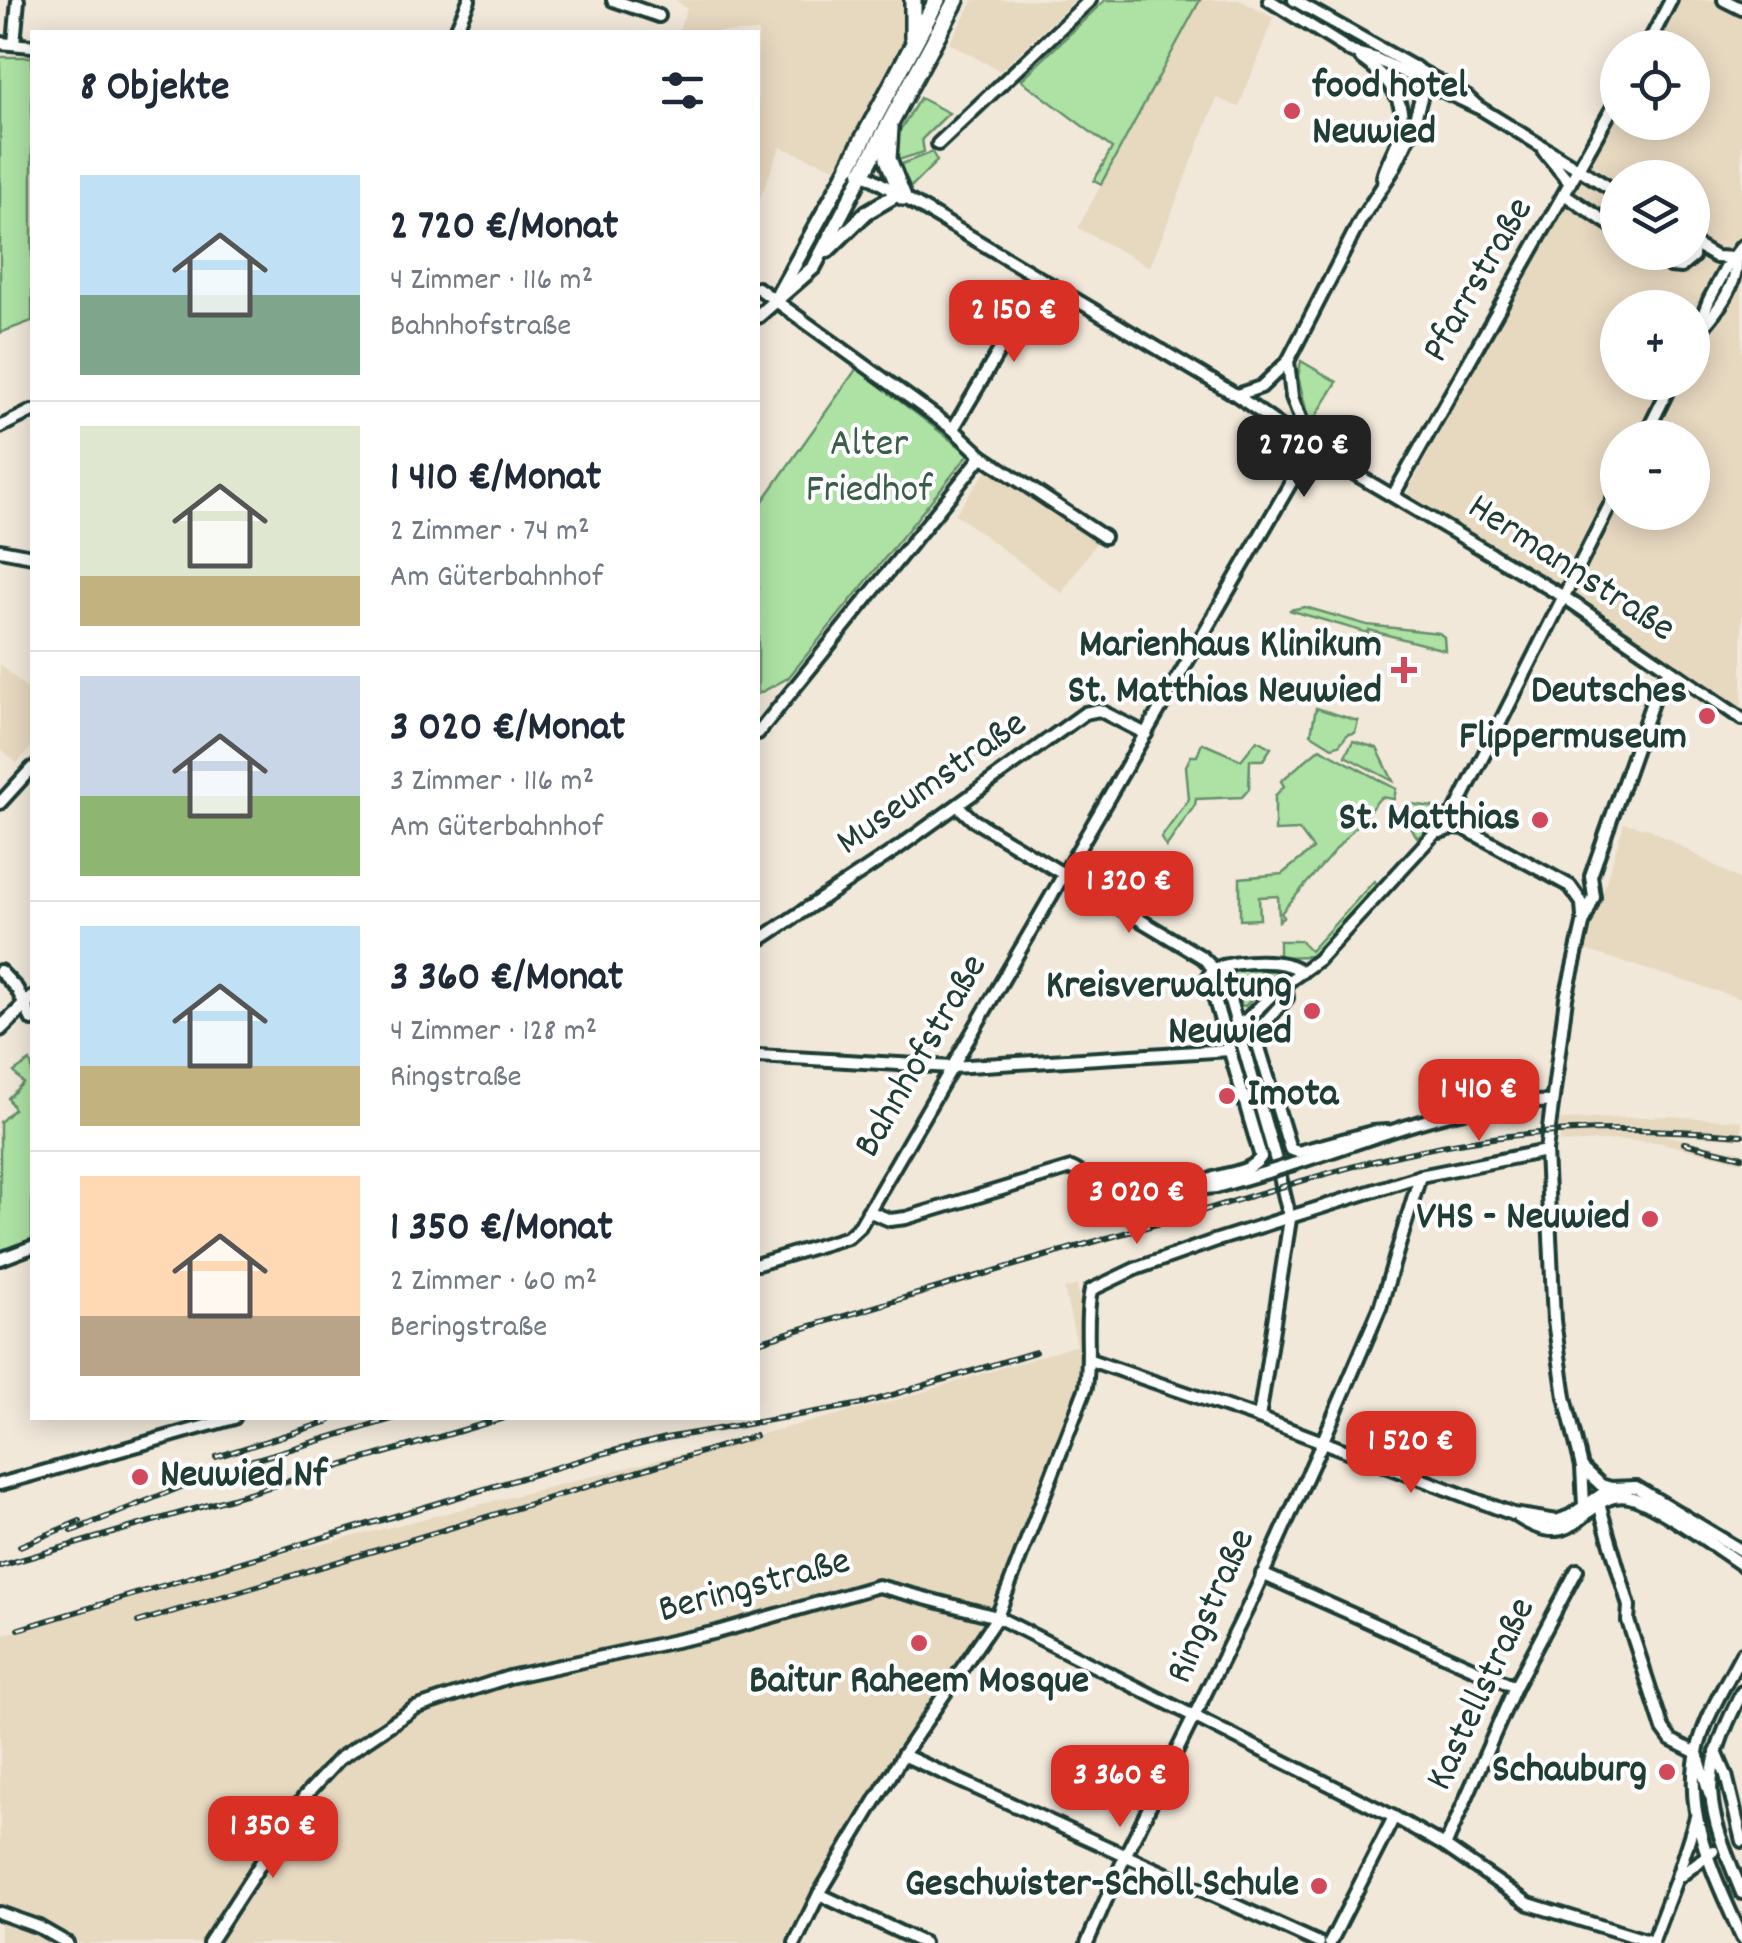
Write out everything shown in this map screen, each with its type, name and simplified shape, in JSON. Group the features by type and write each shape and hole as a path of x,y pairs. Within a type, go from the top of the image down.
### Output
{"highway":[{"path":"911,51 913,0"},
{"path":"856,168 937,0"},
{"path":"856,168 892,119 956,0"},
{"path":"892,119 888,160 900,196"}],"main road":[{"path":"760,314 809,273 821,255 856,168"},
{"path":"775,299 856,168"},
{"path":"821,255 867,212 900,196"},
{"path":"0,1028 28,1002"}],"street":[{"path":"14,44 18,0"},
{"path":"456,30 470,0"},
{"path":"614,0 658,16"},
{"path":"938,144 1090,0"},
{"path":"1269,0 1384,76 1400,105"},
{"path":"1294,0 1416,67 1430,81"},
{"path":"1655,30 1671,0"},
{"path":"1724,0 1742,9"},
{"path":"0,43 30,46"},
{"path":"1352,52 1430,81 1600,181"},
{"path":"1383,182 1410,135 1430,81"},
{"path":"1236,395 1261,388 1288,361 1383,182 1401,132 1404,91 1430,81"},
{"name":"Pfarrstraße","path":"1394,494 1600,130"},
{"path":"1532,139 1567,188 1600,215"},
{"name":"Hermannstraße","path":"856,168 1236,395 1311,448 1564,597 1742,719"},
{"path":"1710,300 1742,246"},
{"path":"1710,253 1736,258"},
{"path":"954,429 1040,280"},
{"path":"760,289 954,429 982,456 1104,537"},
{"path":"1288,361 1292,398 1311,448"},
{"path":"0,427 30,412"},
{"name":"Bahnhofstraße","path":"760,1263 848,1237 858,1230 1311,448"},
{"path":"760,731 982,456"},
{"path":"1238,1023 1327,952 1434,835 1462,798 1600,525"},
{"path":"0,550 30,556"},
{"path":"1584,1506 1582,1467 1565,1397 1554,1321 1546,1151 1550,1102 1566,998 1583,924 1594,897 1591,876 1655,694 1669,671"},
{"name":"Museumstraße","path":"760,939 958,806 1091,710 1146,734"},
{"path":"0,803 30,770"},
{"path":"1462,798 1469,830"},
{"path":"958,806 974,820 1216,968 1226,983 1290,1219 1259,1418"},
{"path":"1434,835 1455,827 1469,830 1562,881 1580,898 1583,924"},
{"path":"1562,881 1578,882 1591,876"},
{"path":"1198,1189 1206,1180 1257,1164 1260,1154 1209,974 1229,964 1290,965 1302,972"},
{"path":"0,971 28,1002"},
{"path":"1285,983 1287,998 1256,1038 1292,1151 1462,1112 1550,1102"},
{"path":"760,1056 952,1067 1230,1050"},
{"path":"868,1211 886,1219 901,1219 1068,1168 1080,1172 1105,1208 1112,1211 1271,1171 1368,1141 1387,1131"},
{"path":"795,1943 903,1755 997,1617 1086,1387 1091,1290 1135,1268 1420,1176 1546,1151"},
{"name":"Ringstraße","path":"1087,1943 1126,1854 1197,1716 1322,1442 1380,1308 1420,1176"},
{"path":"0,1259 30,1248"},
{"path":"1090,1360 1259,1418 1513,1514 1542,1529 1559,1530 1576,1524 1604,1497"},
{"path":"0,1484 227,1420"},
{"path":"1582,1467 1601,1485 1628,1621 1663,1729 1671,1740 1697,1753 1720,1836 1742,1892"},
{"path":"1584,1485 1604,1497 1624,1496 1644,1503 1742,1569"},
{"path":"1513,1514 1557,1521 1604,1497 1636,1488 1742,1551"},
{"name":"Kastellstraße","path":"1445,1846 1514,1687 1577,1570"},
{"path":"1262,1574 1514,1687"},
{"name":"Beringstraße","path":"209,1943 304,1797 339,1759 415,1708 509,1676 717,1632 878,1586 997,1617 1394,1817 1445,1846 1529,1904 1652,1942"},
{"path":"1742,1652 1706,1724 1697,1753 1693,1790 1708,1856 1742,1938"},
{"path":"1710,1795 1715,1750 1742,1692"},
{"path":"1715,1750 1726,1775 1742,1842"},
{"path":"903,1755 1319,1943"},
{"path":"1652,1942 1696,1816"},
{"path":"1330,1943 1394,1817"},
{"path":"1676,1880 1708,1856 1720,1836"},
{"path":"820,1894 915,1941"},
{"path":"0,1913 67,1943"},
{"path":"0,1924 15,1917"}],"shaded area":[{"path":"676,0 906,0 908,30 838,169 780,147 760,198 760,30 679,30 687,9"},
{"path":"974,0 1075,0 1000,71 949,43"},
{"path":"1200,0 1240,0 1273,18 1239,107 1217,98 1150,267 1078,228"},
{"path":"1681,0 1742,0 1742,712 1579,601 1407,493 1601,140 1710,140 1710,30 1664,30"},
{"path":"987,470 1097,541 1062,593 955,514"},
{"path":"0,664 30,691 30,748 17,763 0,748"},
{"path":"1624,823 1650,829 1742,881 1742,999 1585,950"},
{"path":"1668,1116 1742,1121 1742,1139 1660,1134 1742,1152 1742,1162 1657,1142 1560,1143 1559,1120"},
{"path":"1077,1285 1090,1360 1086,1387 997,1617 903,1755 795,1943 0,1943 0,1634 194,1577 893,1401 1077,1345 1064,1289"}],"green space":[{"path":"1105,0 1200,0 1101,184 1094,181 1112,148 1021,80"},
{"path":"0,57 30,57 30,322 0,333"},
{"path":"920,98 949,113 922,139 924,152 892,162 897,135"},
{"path":"932,152 937,161 911,187 899,165"},
{"path":"1301,361 1337,382 1310,426 1298,376"},
{"name":"Alter Friedhof","path":"857,368 969,454 788,678 760,693 760,505"},
{"path":"1305,607 1367,625 1439,633 1444,637 1445,650 1289,610"},
{"path":"1316,708 1358,721 1355,733 1332,747 1311,734"},
{"path":"1257,740 1271,748 1263,760 1250,760 1249,789 1242,797 1196,799 1166,847 1161,838 1189,799 1186,766 1191,756 1197,756 1202,743 1241,760"},
{"path":"1353,741 1377,748 1393,781 1345,756"},
{"path":"1320,748 1396,789 1394,799 1381,797 1281,913 1284,917 1279,921 1278,896 1259,897 1260,919 1240,920 1240,878 1282,874 1313,849 1299,830 1275,831 1275,796 1284,786 1281,781"},
{"path":"1405,803 1443,810 1418,838 1407,823"},
{"path":"1374,881 1377,884 1311,956 1279,957 1279,941 1301,941 1310,951"},
{"path":"1232,972 1278,974 1245,1006 1241,1005 1242,996"},
{"path":"30,1061 30,1243 0,1254 0,1122 14,1109 8,1098 23,1083 14,1072"}],"railway":[{"path":"760,1341 1289,1185 1440,1146 1577,1131 1742,1135"},
{"path":"1684,1143 1742,1157"},
{"path":"19,1629 601,1454 666,1438 862,1404 1035,1352"},
{"path":"72,1531 233,1466 388,1420"},
{"path":"0,1566 497,1420"},
{"path":"216,1457 330,1421"},
{"path":"138,1622 755,1436"},
{"path":"20,1546 80,1521"}],"place":[{"name":"food hotel Neuwied","path":"1292,111"},
{"name":"Marienhaus Klinikum St. Matthias Neuwied","path":"1404,670"},
{"name":"Deutsches Flippermuseum","path":"1707,716"},
{"name":"St. Matthias","path":"1540,820"},
{"name":"Kreisverwaltung Neuwied","path":"1312,1011"},
{"name":"Imota","path":"1227,1096"},
{"name":"VHS - Neuwied","path":"1650,1219"},
{"name":"Neuwied Nf","path":"140,1477"},
{"name":"Baitur Raheem Mosque","path":"919,1643"},
{"name":"Schauburg","path":"1667,1772"},
{"name":"Geschwister-Scholl Schule","path":"1319,1886"}]}
